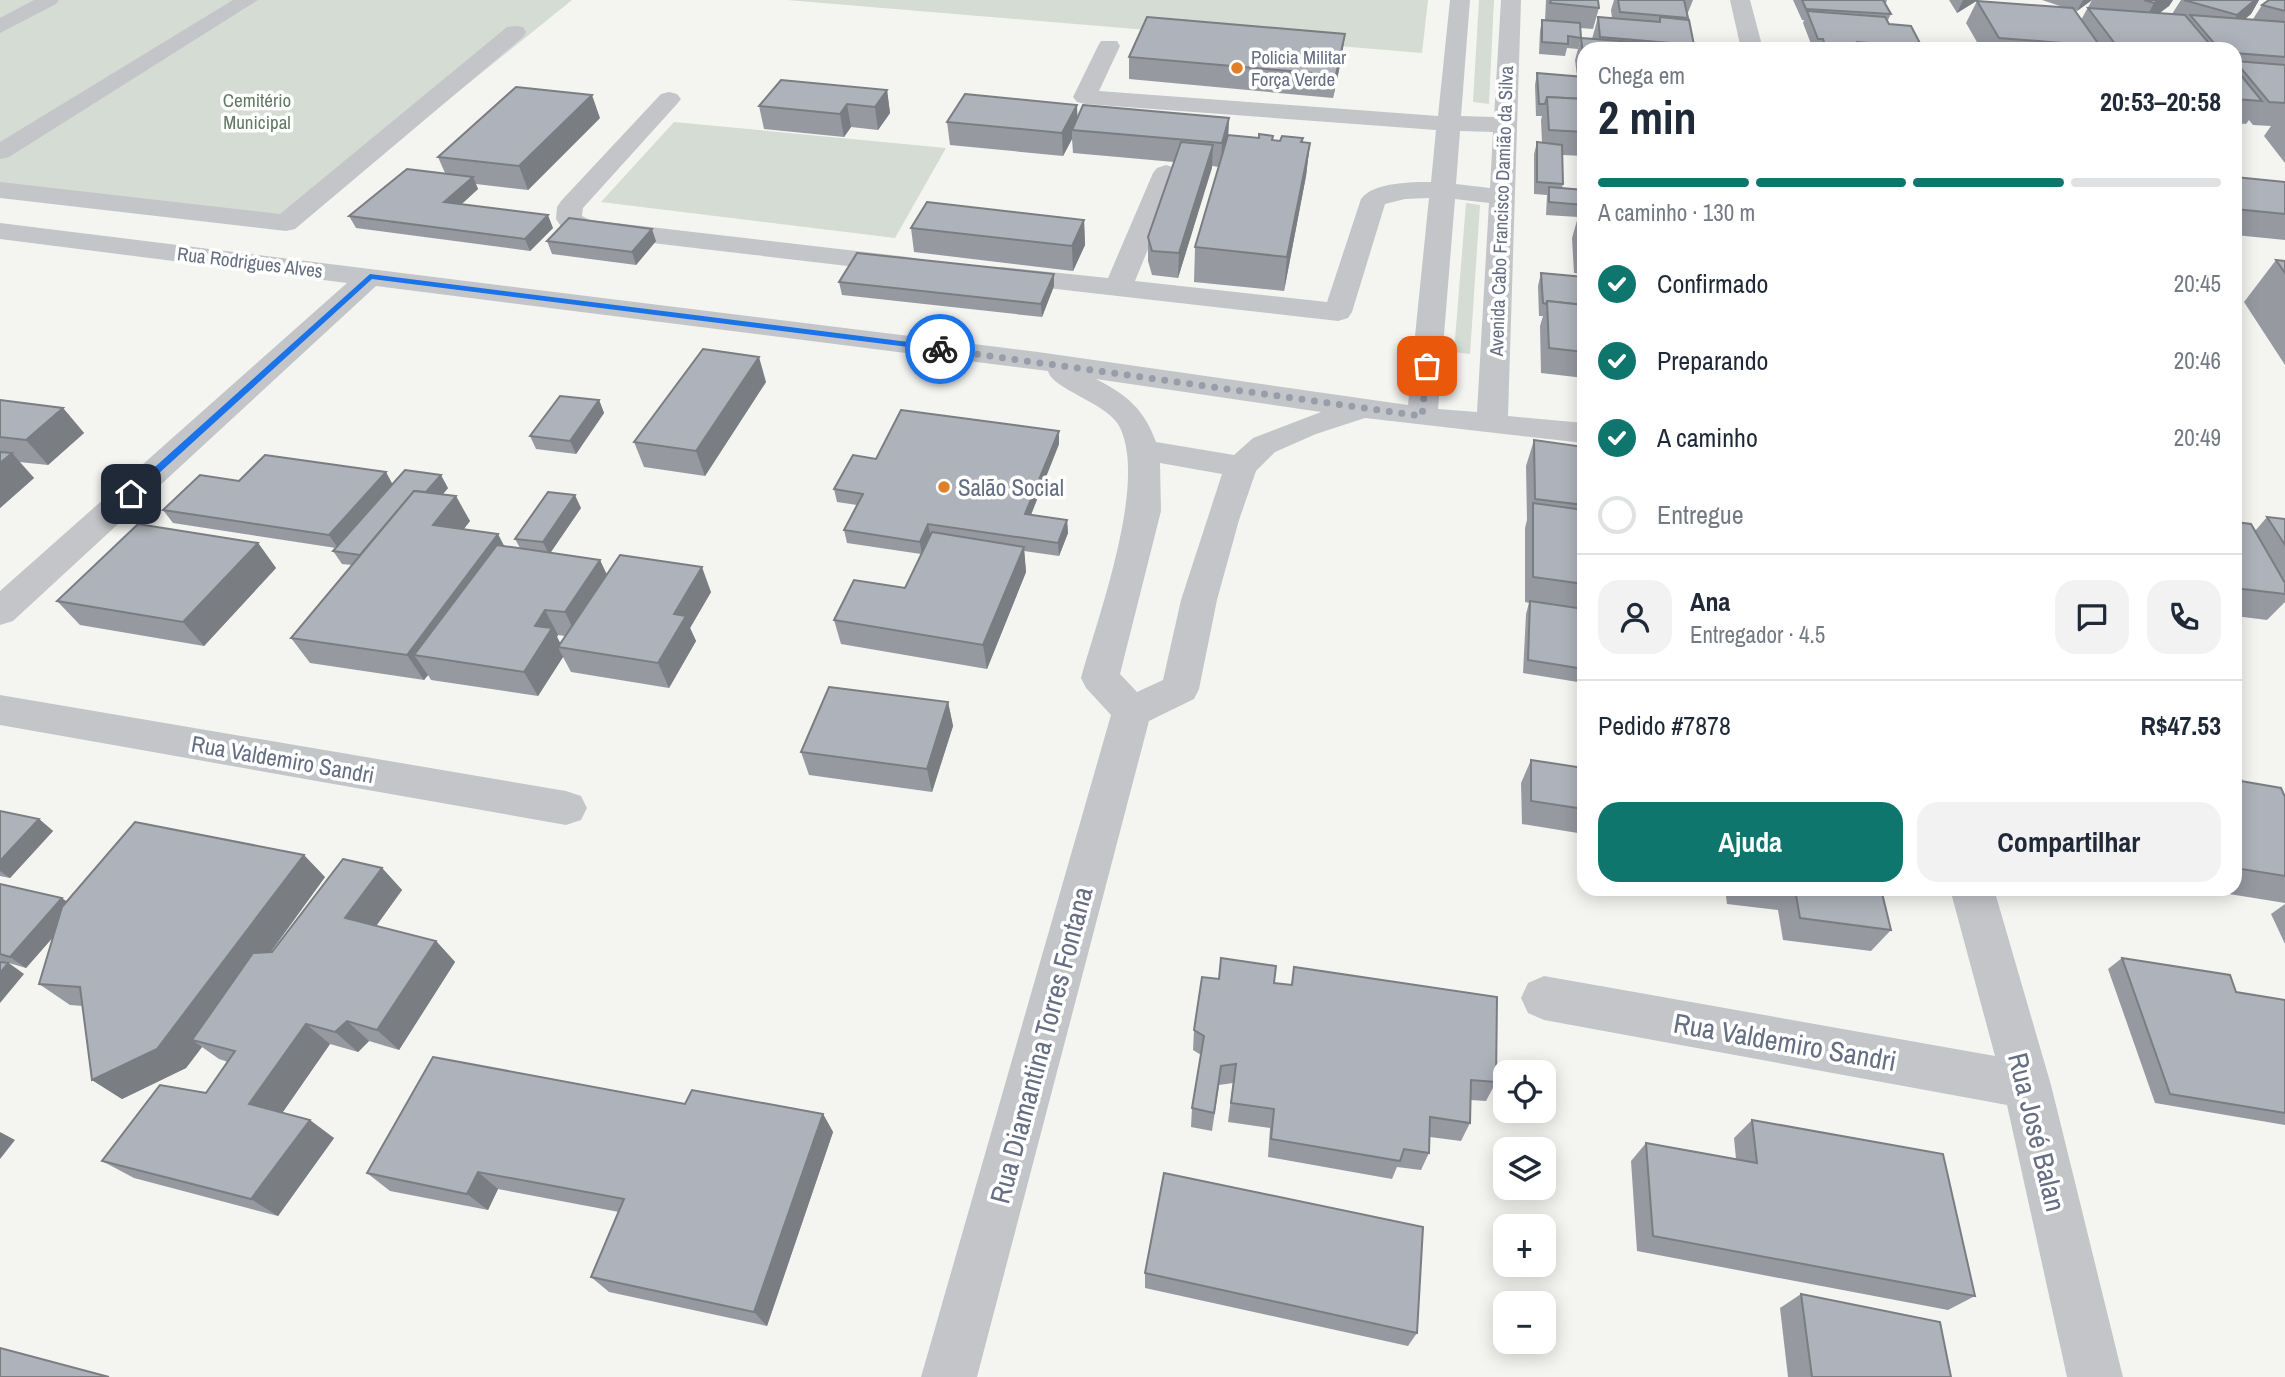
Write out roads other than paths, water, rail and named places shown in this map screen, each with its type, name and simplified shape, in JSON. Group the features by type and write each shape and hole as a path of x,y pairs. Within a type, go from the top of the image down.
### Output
{"street":[{"path":"0,27 49,0"},
{"path":"0,152 248,0"},
{"path":"1422,416 1460,0"},
{"name":"Avenida Cabo Francisco Damião da Silva","path":"1492,423 1510,0"},
{"path":"1740,0 1750,42"},
{"path":"0,190 286,223 515,32"},
{"path":"1109,46 1085,97 1411,122 1505,125"},
{"path":"669,99 570,207 569,219 584,227 928,267"},
{"path":"1118,289 1166,173"},
{"path":"982,273 1338,312 1374,199 1390,192 1408,190 1502,197"},
{"name":"Rua Rodrigues Alves","path":"0,231 1038,361 1362,409 1577,432"},
{"path":"0,612 370,277"},
{"path":"1038,361 1113,402 1132,419 1143,450 1144,511 1100,678 1132,712 1180,689 1199,600 1222,520 1241,467 1264,445 1362,409"},
{"path":"1143,450 1241,467"},
{"name":"Rua Valdemiro Sandri","path":"0,710 566,807"},
{"name":"Rua Diamantina Torres Fontana","path":"949,1377 1132,712"},
{"name":"Rua José Balan","path":"1974,896 2027,1085 2095,1377"},
{"name":"Rua Valdemiro Sandri","path":"1544,998 2027,1085"}],"place":[{"name":"Policia Militar Força Verde","path":"1237,68"},
{"name":"Salão Social","path":"944,487"}],"park label":[{"name":"Cemitério Municipal","path":"257,111"}]}
